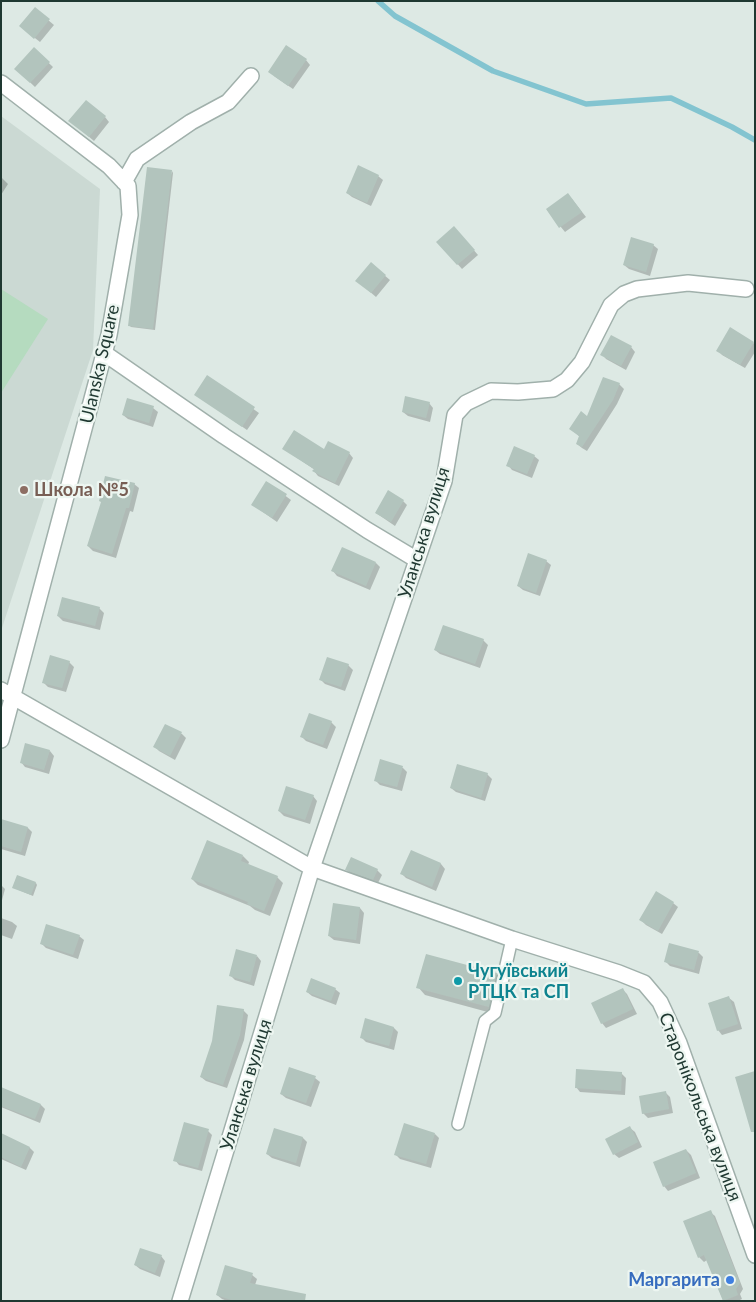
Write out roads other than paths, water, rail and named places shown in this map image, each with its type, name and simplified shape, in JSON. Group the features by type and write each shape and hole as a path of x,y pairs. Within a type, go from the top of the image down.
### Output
{"street":[{"path":"1,83 109,166 124,182 137,158 191,122 228,102 251,76"},
{"name":"Ulanska Square","path":"1,740 8,694 109,335 130,215 128,186 124,182"},
{"name":"Уланська вулиця","path":"180,1301 312,868 444,481 455,415 466,403 491,391 518,392 553,389 567,380 582,362 611,305 624,294 637,289 688,283 746,289"},
{"path":"104,353 224,436 367,530 417,560"},
{"path":"8,694 312,868"},
{"name":"Старонікольська вулиця","path":"312,868 512,939 619,973 644,983 660,1002 679,1043 754,1253"}],"lane":[{"path":"458,1124 485,1021 495,1013 512,939"}],"waterway":[{"path":"378,1 395,16 493,71 586,104 671,98 755,140"}],"place":[{"name":"Школа №5","path":"24,490"},
{"name":"Чугуївський РТЦК та СП","path":"458,981"},
{"name":"Маргарита","path":"730,1280"}]}
